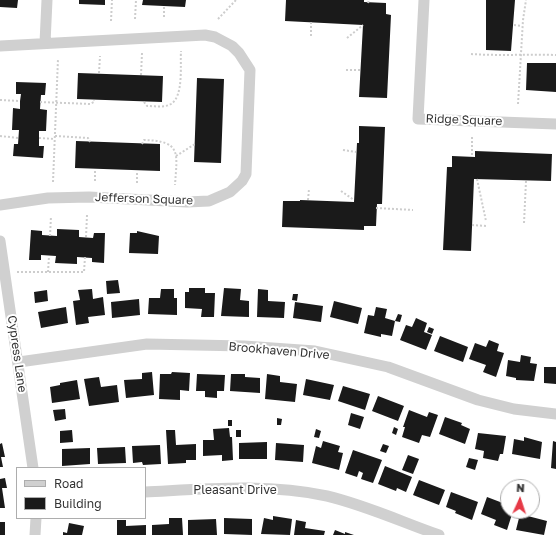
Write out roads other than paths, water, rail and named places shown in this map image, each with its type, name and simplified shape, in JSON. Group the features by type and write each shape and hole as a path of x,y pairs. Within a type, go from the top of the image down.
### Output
{"street":[{"path":"45,43 47,0"},
{"name":"Ridge Square","path":"424,0 418,118 556,124"},
{"name":"Jefferson Square","path":"0,46 196,34 215,37 228,44 239,53 250,70 246,174 242,181 230,192 208,201 187,202 89,197 48,198 0,205"},
{"name":"Cypress Lane","path":"0,241 19,362 33,467"},
{"name":"Brookhaven Drive","path":"19,362 147,344 244,346 315,351 388,368 478,400 514,409 556,414"},
{"name":"Pleasant Drive","path":"146,492 272,488 327,496 371,510 439,535"},
{"path":"35,535 36,519"}]}
